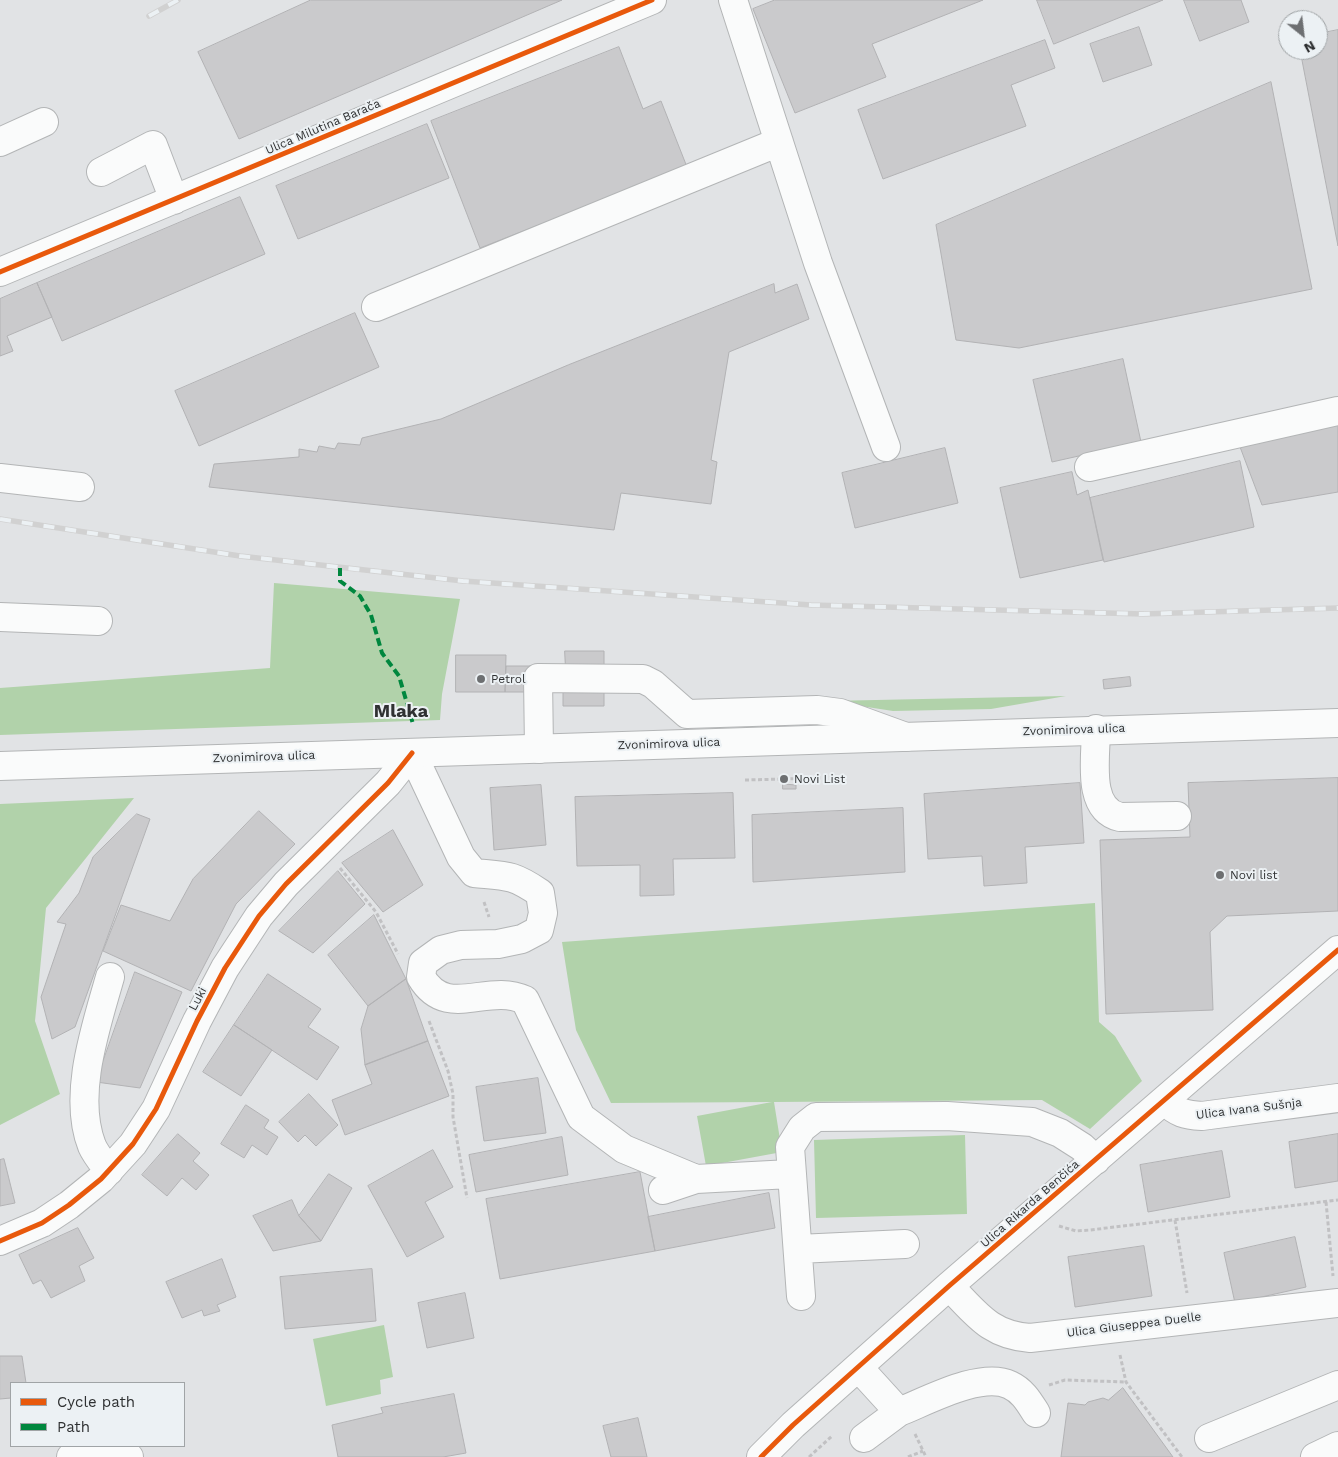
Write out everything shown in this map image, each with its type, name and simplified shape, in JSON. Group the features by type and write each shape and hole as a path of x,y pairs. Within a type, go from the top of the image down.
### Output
{"street":[{"name":"Ulica Milutina Barača","path":"0,272 652,0"},
{"path":"733,0 818,263 886,447"},
{"path":"0,142 44,122"},
{"path":"376,307 779,142"},
{"path":"101,172 153,145 174,200"},
{"path":"1089,467 1338,411"},
{"path":"0,478 80,487"},
{"path":"0,617 98,622"},
{"path":"539,749 538,678 643,679 653,684 687,714 817,710 840,713 906,736"},
{"name":"Zvonimirova ulica","path":"0,766 1338,723"},
{"path":"1096,730 1097,791 1102,806 1113,815 1120,817 1176,816"},
{"path":"412,752 461,857 474,873 510,875 540,893 543,913 539,930 522,939 498,944 461,945 441,950 423,963 420,977 428,990 438,997 455,1000 499,994 517,996 526,1000 581,1117 624,1149 696,1178"},
{"name":"Luki","path":"0,1241 42,1223 69,1204 109,1171 144,1130 225,968 259,916 286,884 388,783 412,752"},
{"name":"Ulica Rikarda Benčića","path":"761,1457 949,1286 1338,950"},
{"path":"109,1171 92,1146 86,1109 87,1066 110,977"},
{"name":"Ulica Ivana Sušnja","path":"1165,1100 1176,1112 1202,1116 1338,1098"},
{"path":"801,1296 790,1174 790,1147 802,1128 816,1117 947,1116 1032,1122 1060,1133 1082,1146 1096,1160"},
{"path":"663,1190 696,1178 790,1174"},
{"path":"798,1249 905,1244"},
{"name":"Ulica Giuseppea Duelle","path":"949,1286 990,1327 1013,1337 1030,1338 1336,1291"},
{"path":"858,1367 899,1412"},
{"path":"864,1438 899,1412 976,1383 994,1381 1010,1384 1029,1403"},
{"path":"1209,1438 1338,1385"},
{"path":"1315,1457 1338,1446"},
{"path":"71,1457 129,1457"}],"path":[{"path":"745,780 822,778"},
{"path":"324,848 376,912 401,959"},
{"path":"474,873 498,944"},
{"path":"427,1017 448,1071 453,1094 454,1117 467,1198"},
{"path":"1052,1222 1064,1229 1076,1231 1338,1200"},
{"path":"1326,1202 1336,1291"},
{"path":"1175,1220 1188,1298"},
{"path":"1112,1353 1120,1352 1126,1382 1182,1457"},
{"path":"1029,1403 1065,1380 1126,1382"},
{"path":"809,1457 832,1436"},
{"path":"918,1438 926,1457"},
{"path":"908,1457 924,1451"}],"green space":[{"path":"274,583 460,599 442,694 440,720 0,735 0,688 270,668"},
{"path":"1066,696 991,709 893,711 828,701"},
{"path":"134,798 46,908 35,1021 60,1094 0,1125 0,804"},
{"path":"1095,903 1099,1022 1115,1036 1142,1081 1090,1129 1042,1100 774,1102 782,1152 706,1166 697,1116 772,1102 611,1103 576,1030 562,942"},
{"path":"965,1135 967,1214 816,1218 814,1140"},
{"path":"384,1325 393,1377 380,1380 381,1394 326,1406 313,1339"}],"building":[{"path":"311,0 562,0 239,139 198,52"},
{"path":"775,0 983,0 872,44 886,77 795,113 753,9"},
{"path":"1037,0 1163,0 1054,44"},
{"path":"1184,0 1241,0 1249,22 1200,41"},
{"path":"1139,27 1152,65 1103,82 1090,44"},
{"path":"1338,30 1338,246 1302,60 1328,60 1328,32"},
{"path":"1045,40 1055,68 1011,85 1026,126 883,179 858,110"},
{"path":"619,47 643,109 661,101 687,167 480,248 431,121"},
{"path":"1271,82 1312,289 1019,348 956,340 936,225"},
{"path":"427,124 449,178 298,239 276,186"},
{"path":"240,197 265,254 62,341 37,283"},
{"path":"37,283 52,317 7,336 13,351 0,356 0,299"},
{"path":"774,284 775,293 797,284 809,319 729,352 711,460 717,462 711,504 621,493 614,530 209,487 214,464 299,457 299,449 317,452 319,446 335,449 338,443 360,445 362,438 441,419 568,365"},
{"path":"355,313 379,367 199,446 175,391"},
{"path":"1123,359 1141,442 1052,462 1033,380"},
{"path":"1338,423 1338,492 1262,505 1237,439"},
{"path":"945,448 958,503 855,528 842,473"},
{"path":"1240,461 1254,527 1104,562 1090,498"},
{"path":"1072,472 1077,495 1088,490 1103,560 1020,578 1000,488"},
{"path":"565,651 604,651 604,706 563,706 563,692 505,692 506,666 565,666"},
{"name":"Petrol","path":"456,655 506,655 505,692 456,692"},
{"path":"1130,677 1131,686 1104,689 1103,680"},
{"name":"Novi list","path":"1338,778 1338,911 1227,916 1210,932 1213,1010 1106,1014 1100,840 1190,837 1188,783"},
{"path":"1080,783 1084,843 1025,847 1027,883 984,886 982,856 928,859 924,794"},
{"path":"783,784 796,785 796,789 783,789"},
{"path":"541,785 546,845 494,850 490,788"},
{"path":"733,793 735,858 673,859 674,895 640,896 640,865 577,866 575,797"},
{"path":"903,808 905,872 753,882 752,815"},
{"path":"259,811 295,844 236,904 191,991 103,951 121,905 170,921 193,879"},
{"path":"137,814 150,819 75,1027 52,1039 41,997 66,924 57,922 79,893 93,857"},
{"path":"393,830 423,885 383,912 342,863"},
{"path":"338,871 365,904 313,953 279,931"},
{"path":"374,915 406,979 368,1006 328,955"},
{"path":"135,972 182,992 140,1088 96,1082"},
{"path":"268,974 321,1009 308,1027 339,1047 317,1080 234,1025"},
{"path":"406,979 428,1041 365,1065 361,1029 368,1006"},
{"path":"234,1025 272,1050 241,1096 203,1072"},
{"path":"428,1041 449,1096 345,1135 332,1100 372,1084 365,1065"},
{"path":"538,1078 546,1133 484,1141 476,1087"},
{"path":"309,1094 338,1125 316,1146 305,1135 298,1142 279,1122"},
{"path":"246,1105 269,1120 264,1128 278,1137 267,1155 252,1145 244,1158 221,1144"},
{"path":"178,1134 200,1153 193,1161 209,1175 196,1190 182,1178 167,1196 142,1175"},
{"path":"1338,1134 1338,1181 1295,1188 1289,1142"},
{"path":"562,1137 568,1175 476,1192 469,1155"},
{"path":"433,1150 453,1187 425,1202 444,1237 407,1257 368,1186"},
{"path":"1222,1151 1230,1197 1148,1212 1140,1165"},
{"path":"4,1159 15,1203 0,1206 0,1160"},
{"path":"640,1172 655,1251 500,1279 486,1199"},
{"path":"329,1174 352,1188 321,1241 299,1216"},
{"path":"769,1193 775,1228 655,1251 648,1217"},
{"path":"292,1200 299,1216 321,1241 273,1251 253,1216"},
{"path":"78,1228 94,1258 79,1266 85,1281 51,1298 41,1280 33,1284 19,1255"},
{"path":"1295,1237 1306,1287 1235,1303 1224,1253"},
{"path":"1144,1246 1152,1296 1075,1307 1068,1257"},
{"path":"222,1259 236,1297 217,1305 220,1311 204,1316 202,1310 182,1318 166,1282"},
{"path":"372,1269 376,1321 285,1329 280,1277"},
{"path":"465,1293 474,1338 427,1348 418,1303"},
{"path":"0,1356 22,1356 26,1382 10,1382 10,1398 0,1399"},
{"path":"1123,1388 1173,1457 1061,1457 1068,1403 1085,1405 1088,1402 1103,1398 1108,1400"},
{"path":"454,1394 466,1453 443,1457 338,1457 332,1425 383,1413 381,1408"},
{"path":"638,1418 647,1457 611,1457 603,1426"}],"railway":[{"path":"149,16 178,0"},
{"path":"0,519 240,556 463,581 811,605 1143,614 1338,608"}],"marked path":[{"path":"340,568 340,581 360,596 371,615 382,653 399,676 413,724"}],"cycle path":[{"path":"0,272 652,0"},
{"path":"0,1241 42,1223 69,1205 101,1179 133,1144 156,1109 197,1021 225,968 259,916 286,884 388,783 412,753"},
{"path":"761,1457 793,1425 949,1286 1338,950"}],"place":[{"name":"Petrol","path":"481,679"},
{"name":"Novi List","path":"784,779"},
{"name":"Novi list","path":"1220,875"}],"district":[{"name":"Mlaka","path":"401,712"}]}
